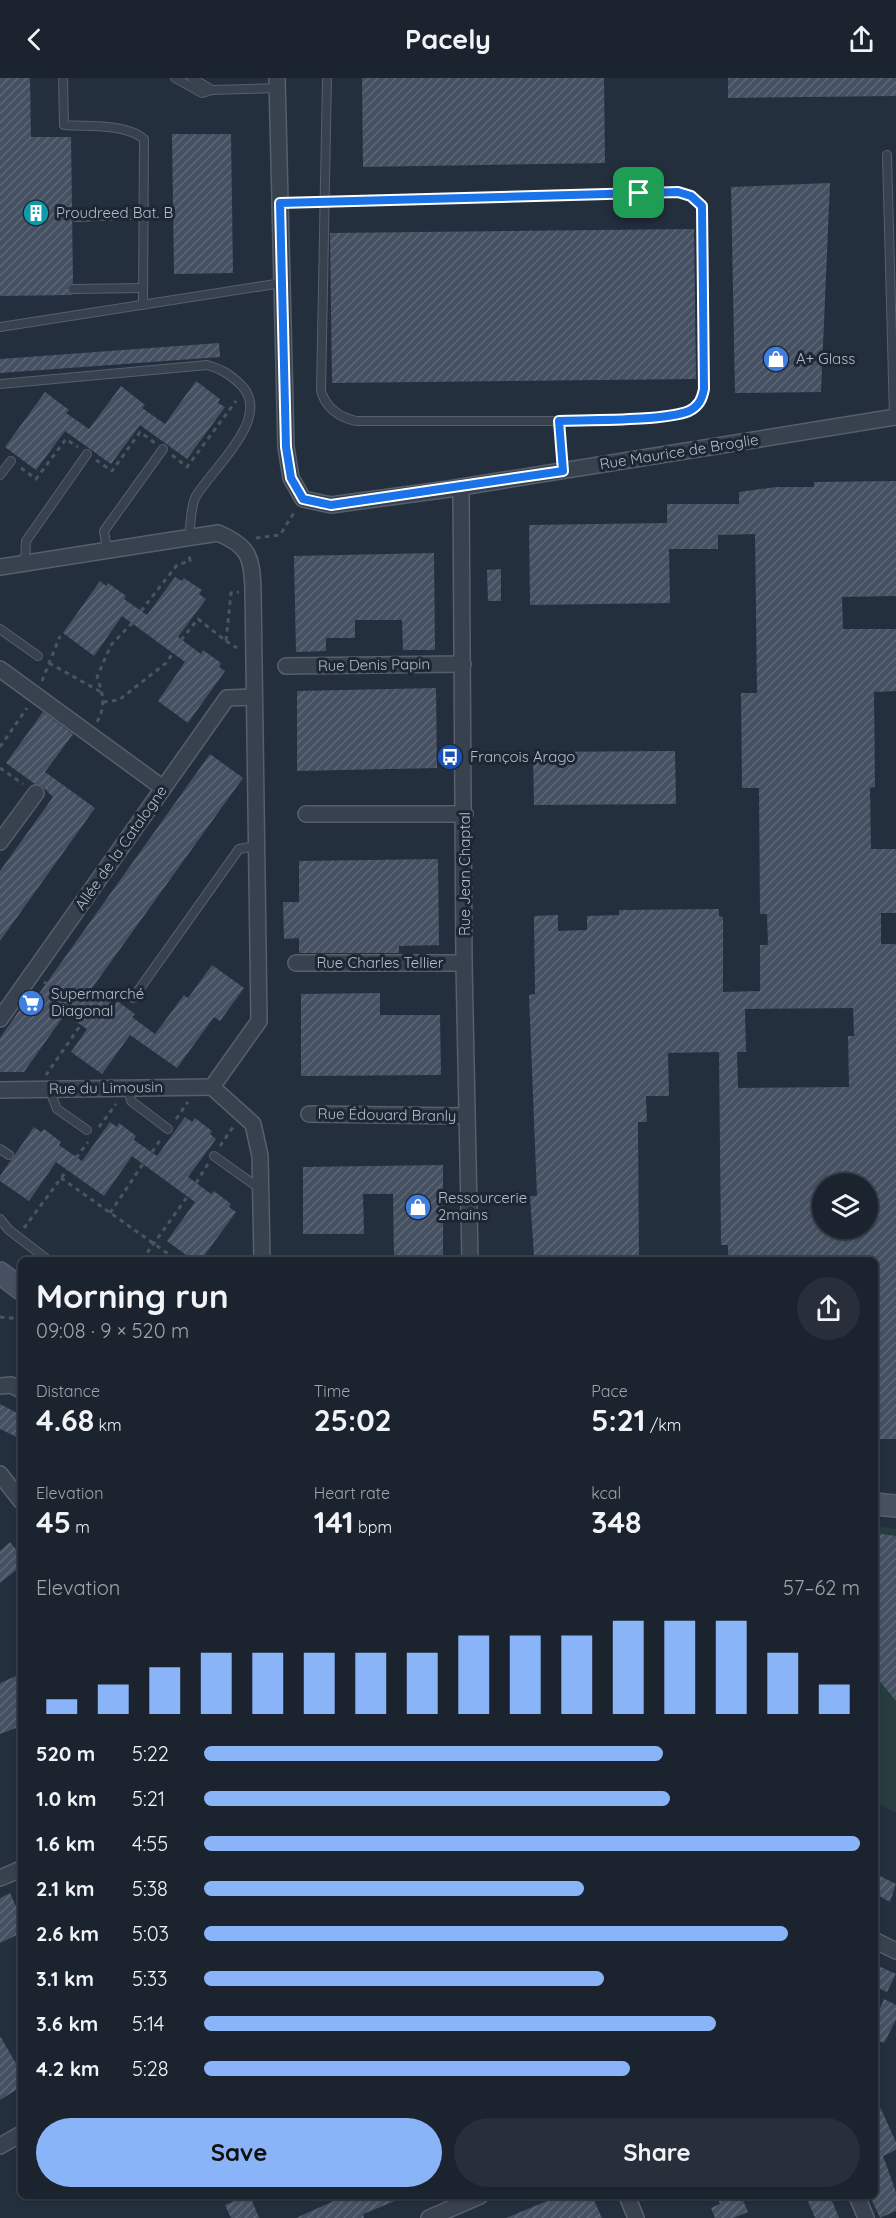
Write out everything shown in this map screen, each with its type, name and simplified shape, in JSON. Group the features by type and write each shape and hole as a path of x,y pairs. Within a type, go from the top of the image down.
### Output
{"street":[{"path":"278,83 286,447 291,478 303,499"},
{"name":"Rue Maurice de Broglie","path":"303,499 331,505 461,487 895,417"},
{"name":"Rue Jean Chaptal","path":"461,487 465,814 464,963 470,1257"},
{"path":"0,567 218,533 237,541 249,555 253,590 259,1021 212,1087 253,1124 260,1156 262,1257"},
{"name":"Rue Denis Papin","path":"286,666 463,664"},
{"path":"0,669 164,788"},
{"name":"Allée de la Catalogne","path":"0,1019 227,698 254,697"},
{"path":"0,842 36,793"},
{"path":"306,814 465,814"},
{"name":"Rue Charles Tellier","path":"296,963 464,963"},
{"name":"Rue du Limousin","path":"0,1090 212,1087"},
{"name":"Rue Édouard Branly","path":"309,1114 466,1116"},
{"path":"0,1273 18,1286"},
{"path":"0,1386 11,1385 18,1388"},
{"path":"0,1475 18,1497"},
{"path":"878,1504 896,1506"},
{"path":"0,1878 18,1870"},
{"path":"878,1942 896,1951"},
{"path":"0,2146 18,2136"},
{"path":"429,2218 473,2199"},
{"path":"628,2199 636,2218"},
{"path":"858,2199 866,2218"}],"lane":[{"path":"63,78 64,125 122,129 138,134 144,139 143,305"},
{"path":"175,78 202,93 278,83"},
{"path":"192,78 212,90"},
{"path":"280,203 323,202 678,192 691,196 702,206 704,389 701,401 690,411 665,416 559,421 356,422 334,412 324,401 321,391 323,202 327,78"},
{"path":"887,155 895,417"},
{"path":"76,217 144,214"},
{"path":"0,327 282,282"},
{"path":"73,289 143,288"},
{"path":"0,384 207,365 218,368 233,377 245,390 252,406 249,423 195,499 189,537"},
{"path":"559,421 563,471"},
{"path":"107,550 104,531 163,449"},
{"path":"25,563 26,541 87,454"},
{"path":"0,475 11,461"},
{"path":"0,629 38,656"},
{"path":"133,998 238,849 256,846"},
{"path":"128,1088 131,1101 168,1129"},
{"path":"49,1089 57,1108 87,1130"},
{"path":"0,1149 9,1155"},
{"path":"214,1156 261,1189"},
{"path":"0,1219 18,1237 44,1257"}],"path":[{"path":"11,461 36,479 66,439 112,471 140,432 187,467 245,390"},
{"path":"237,541 280,536 303,499"},
{"path":"141,611 177,564 190,561 189,537"},
{"path":"181,640 198,619 226,641 231,593 253,590"},
{"path":"90,735 104,710 103,693 97,677 111,645 135,620"},
{"path":"103,702 120,700 166,663 176,650"},
{"path":"38,656 103,693"},
{"path":"0,768 36,793"},
{"path":"32,974 88,1013 45,1072 49,1089"},
{"path":"96,1131 128,1088"},
{"path":"76,1158 89,1140"},
{"path":"110,1213 145,1161"},
{"path":"18,1237 70,1166"},
{"path":"61,1178 173,1257"},
{"path":"144,1257 190,1193"},
{"path":"0,1317 18,1319"}],"green space":[{"path":"878,1527 896,1529 896,1813 878,1804"}],"building":[{"name":"Proudreed Bat. B","path":"0,78 30,78 31,137 71,137 73,283 67,288 72,295 0,296"},
{"path":"362,78 604,78 605,163 363,167"},
{"path":"728,78 896,78 896,96 728,98"},
{"path":"172,134 231,134 233,273 174,274"},
{"path":"830,183 821,392 735,393 731,187"},
{"path":"694,229 696,379 332,383 330,233"},
{"path":"219,343 220,357 0,373 0,359"},
{"path":"196,381 220,399 218,403 225,407 187,459 140,425 111,464 65,431 36,470 5,447 45,392 69,410 66,413 89,429 121,386 145,405 142,408 165,424"},
{"path":"896,481 896,596 842,597 843,629 896,629 896,691 874,692 875,787 870,788 871,849 896,849 896,913 881,913 881,944 896,944 896,1439 878,1439 878,1257 728,1257 728,1245 721,1245 719,1052 668,1053 669,1096 646,1096 647,1122 638,1122 639,1257 534,1256 530,1196 537,1196 529,995 535,994 534,916 558,915 558,931 587,930 587,916 619,915 619,910 719,909 719,916 723,917 723,992 760,991 760,945 768,945 767,914 760,914 759,788 742,788 741,693 757,693 755,534 718,535 718,549 669,549 670,603 530,605 529,525 667,523 667,504 739,504 739,492 776,487 814,487 814,482","holes":["853,1008 854,1036 848,1036 849,1087 738,1088 737,1052 746,1052 745,1009"]},
{"path":"434,553 435,650 403,650 402,620 355,620 355,638 326,638 326,651 296,652 294,556"},
{"path":"501,569 501,601 488,601 487,570"},
{"path":"175,577 182,581 184,578 202,590 199,594 206,599 178,637 201,654 203,650 221,663 219,667 225,671 188,723 158,701 185,662 122,616 94,656 63,633 100,581 106,586 108,583 126,596 124,599 147,615"},
{"path":"436,688 437,768 297,771 297,691"},
{"path":"43,712 73,734 45,772 95,808 0,941 0,871 53,797 41,785 35,784 6,763"},
{"path":"675,751 676,804 534,805 533,752"},
{"path":"210,754 243,778 92,988 115,1004 117,1001 135,1014 132,1017 155,1034 184,995 188,998 212,965 244,988 220,1021 214,1017 177,1068 130,1035 102,1074 71,1052 87,1029 65,1014 24,1072 0,1072 0,1038 33,991 38,995"},
{"path":"438,859 439,945 399,946 399,953 299,953 299,938 284,939 283,902 299,902 299,861"},
{"path":"380,993 380,1015 440,1015 441,1075 301,1076 301,994"},
{"path":"185,1117 192,1122 195,1118 212,1131 210,1134 216,1139 188,1177 211,1194 214,1191 231,1204 229,1207 236,1212 203,1257 189,1257 167,1241 195,1202 132,1156 104,1196 56,1162 29,1201 0,1181 0,1176 34,1127 41,1132 44,1129 61,1142 59,1145 82,1161 110,1122 117,1127 119,1123 136,1136 134,1140 157,1156"},
{"path":"443,1165 443,1257 394,1257 393,1194 363,1194 364,1234 303,1234 303,1167"},
{"path":"0,1404 18,1413 18,1438 0,1429"},
{"path":"878,1534 896,1536 896,1701 878,1679"},
{"path":"10,1542 18,1552 18,1568 0,1583 0,1551"},
{"path":"18,1675 18,1727 0,1734 0,1683"},
{"path":"878,1875 896,1884 890,1902 878,1895"},
{"path":"10,1893 18,1911 18,1934 0,1943 0,1898"},
{"path":"878,1966 896,1974 887,1992 878,1988"},
{"path":"884,1999 896,2005 896,2020 884,2043 878,2041 878,2013"},
{"path":"0,2036 18,2067 18,2089 0,2100"},
{"path":"878,2103 896,2142 896,2150 883,2156 896,2192 896,2211 880,2218 871,2199 878,2199"},
{"path":"239,2199 251,2199 259,2218 231,2218 225,2205"},
{"path":"338,2199 400,2199 363,2214 364,2218 296,2218"},
{"path":"552,2199 593,2199 602,2218 506,2218"},
{"path":"718,2199 742,2199 748,2212 733,2218 715,2218 711,2208 720,2204"},
{"path":"807,2199 831,2199 839,2218 815,2218"}],"place":[{"name":"Proudreed Bat. B","path":"36,213"},
{"name":"A+ Glass","path":"776,359"},
{"name":"François Arago","path":"450,757"},
{"name":"Supermarché Diagonal","path":"31,1003"},
{"name":"Ressourcerie 2mains","path":"418,1207"}],"route":[{"path":"678,192 691,196 702,206 704,389 701,401 690,411 665,416 559,421 563,471 331,505 303,499 291,478 286,447 280,203 639,193 678,192"}]}
